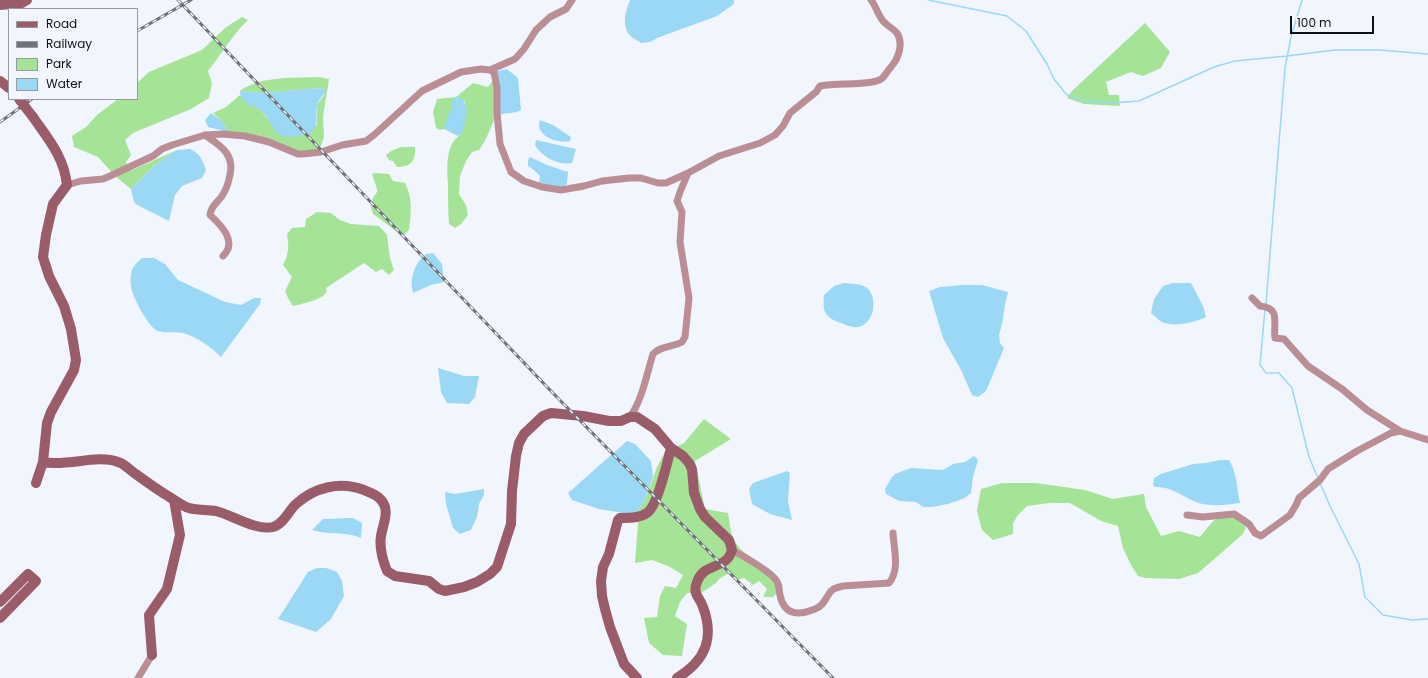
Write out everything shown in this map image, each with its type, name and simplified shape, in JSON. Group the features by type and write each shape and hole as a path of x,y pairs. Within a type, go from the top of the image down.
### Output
{"street":[{"path":"0,5 22,3 27,0"},
{"path":"36,483 43,462 47,423 50,412 74,370 76,360 72,335 64,306 48,276 43,257 53,204 68,185 80,180 103,179 153,156 162,149 205,135 223,134 245,136 269,142 298,154 321,152 366,141 422,91 461,72 481,69 490,70 515,59 524,49 536,30 550,17 566,9 572,0"},
{"path":"490,70 494,72 496,77 500,144 511,172 524,181 542,187 561,190 602,181 629,178 641,178 658,183 666,183 673,181 720,156 760,143 775,135 783,126 790,113 816,92 820,86 829,84 872,82 885,77 898,56 900,41 897,34 885,24 871,0"},
{"path":"0,81 8,87"},
{"path":"20,100 57,152 62,162 68,185"},
{"path":"205,135 222,148 231,160 232,171 227,187 213,207 210,215 222,225 229,238 227,252 223,256"},
{"path":"630,417 641,395 653,354 656,350 682,342 685,337 689,298 680,242 682,212 677,201 688,173"},
{"path":"1252,298 1260,306 1271,308 1274,316 1275,338 1284,339 1308,366 1342,389 1367,410 1400,431 1428,440"},
{"path":"43,462 52,463 98,460 119,462 150,485 187,507 198,510 214,510 236,519 267,527 280,523 289,511 304,497 323,488 336,486 361,489 378,497 384,507 386,518 381,537 382,555 387,571 395,576 429,581 439,589 445,591 454,590 477,582 490,574 497,567 511,524 512,491 516,456 524,434 543,416 551,413 583,416 609,421 621,421 630,417 637,417 655,429 671,448 683,456 689,463 692,469 694,493 700,509 705,517 729,540 732,550 776,579 783,606 788,611 804,612 817,609 835,588 843,586 889,583 896,570 893,534"},
{"path":"1186,515 1202,517 1234,514 1249,524 1255,533 1261,536 1290,515 1299,498 1318,481 1328,469 1357,451 1391,433 1400,431"},
{"path":"637,678 624,664 610,627 602,596 603,567 609,554 618,520 620,518 633,518 641,516 649,511 655,500 671,448"},
{"path":"138,678 152,655 149,615 167,589 180,535 174,500"},
{"path":"677,678 702,657 707,646 708,634 706,616 703,604 698,598 695,590 697,581 709,568 726,560 732,550"},
{"path":"0,602 28,574 36,581 0,618"}],"green space":[{"path":"242,17 248,20 237,32 208,71 212,83 209,98 191,109 133,133 125,140 131,155 126,162 130,171 177,150 154,166 131,189 115,176 98,157 74,147 72,136 86,127 97,115 117,100 138,100 138,82 149,72 202,50 225,28"},
{"path":"1145,23 1170,52 1161,68 1143,76 1131,72 1106,82 1109,95 1119,95 1120,106 1084,104 1067,98 1072,91"},
{"path":"318,77 329,79 323,117 324,137 320,148 313,151 298,151 228,132 222,121 213,113 226,107 240,95 246,102 261,110 278,133 283,136 296,136 317,124 317,105 324,95 325,89 321,88 260,93 240,91 248,86 267,80"},
{"path":"496,77 497,113 485,141 479,150 472,152 466,161 460,176 459,194 466,205 468,215 461,224 455,228 449,224 448,156 452,143 462,134 466,109 465,101 450,112 444,129 440,130 436,128 433,112 437,99 456,97 473,83 488,87"},
{"path":"401,147 415,147 415,156 412,162 406,166 397,167 386,155"},
{"path":"372,174 389,174 393,181 405,183 408,189 411,206 409,230 404,235 373,214 371,207 377,189"},
{"path":"317,212 331,213 340,220 351,224 379,226 387,235 390,258 394,270 389,275 382,269 376,272 364,263 326,288 327,291 323,296 310,302 293,306 285,291 292,277 283,265 288,250 287,234 292,228 305,227 306,219"},
{"path":"704,419 731,439 695,461 705,509 728,513 731,532 736,543 747,555 774,573 783,586 773,597 763,597 767,589 759,581 753,585 744,578 736,580 731,572 701,593 687,593 680,602 675,616 687,624 682,656 663,655 649,643 644,618 657,617 660,596 665,586 676,588 683,575 670,567 652,560 635,563 638,523 634,515 645,500 657,467 665,452 684,443"},
{"path":"1002,483 1036,483 1085,490 1113,499 1144,494 1146,507 1161,536 1179,531 1200,537 1210,524 1221,515 1227,513 1234,512 1249,520 1243,534 1198,573 1179,579 1145,578 1138,576 1131,565 1123,548 1118,526 1101,521 1070,503 1049,503 1027,506 1018,515 1013,523 1013,534 993,540 982,530 977,511 981,489"}],"water":[{"path":"630,0 734,0 734,4 717,16 650,42 641,43 630,36 626,29 625,16"},
{"path":"507,69 518,78 521,110 500,115 497,71"},
{"path":"321,88 326,89 318,104 314,129 311,133 289,137 279,134 273,128 263,112 244,101 240,91 260,93"},
{"path":"456,97 465,103 466,107 465,124 462,134 458,136 444,129 448,115 453,107 451,101"},
{"path":"211,113 222,121 228,132 208,127 205,120"},
{"path":"540,120 553,125 571,137 570,141 565,142 548,138 540,130"},
{"path":"536,140 576,149 572,163 561,163 550,159 541,153 535,145"},
{"path":"190,149 199,155 206,170 202,178 182,186 175,195 169,221 137,205 134,202 131,189 154,166 177,150"},
{"path":"530,157 568,172 567,184 562,187 539,183 540,176 528,166 528,160"},
{"path":"433,253 442,264 444,282 431,285 413,293 412,277 418,262 426,254"},
{"path":"142,258 154,258 165,264 178,280 225,302 241,305 254,298 261,298 260,304 221,357 208,346 193,337 183,333 158,331 149,323 136,301 131,284 131,273 133,268"},
{"path":"844,283 857,284 866,287 871,293 873,299 873,311 871,316 868,321 858,327 848,326 833,320 827,315 824,309 824,295 834,286"},
{"path":"1173,283 1191,283 1203,306 1206,317 1197,321 1170,324 1161,321 1151,313 1154,299 1163,286"},
{"path":"982,285 1008,292 999,335 1000,343 1004,348 986,391 978,397 972,395 961,370 943,338 929,291 940,287"},
{"path":"438,368 464,376 479,376 475,397 469,404 447,403 441,392"},
{"path":"627,441 635,444 651,461 653,476 645,500 634,515 599,509 572,500 568,493"},
{"path":"974,456 978,460 973,477 971,493 965,498 948,504 923,507 916,502 899,501 886,494 885,489 895,474 911,468 943,470 953,464 965,462"},
{"path":"1229,460 1232,465 1240,503 1218,505 1201,504 1166,488 1155,487 1153,485 1154,478 1161,474 1193,464"},
{"path":"787,471 790,473 788,501 792,520 770,514 752,504 749,489 753,483"},
{"path":"484,489 484,495 479,504 477,517 471,530 460,534 453,528 446,504 445,492 455,494"},
{"path":"353,518 362,523 361,538 349,534 312,530 323,519"},
{"path":"317,568 326,568 337,572 342,581 344,596 331,619 316,632 278,619 308,572"}],"waterway":[{"path":"928,0 1007,16 1026,31 1047,64 1054,79 1066,94 1079,100 1111,103 1139,101 1214,67 1235,61 1335,50 1379,50 1428,54"},
{"path":"1266,304 1285,68 1291,37 1302,0"},
{"path":"1265,309 1260,365 1266,373 1279,373 1292,388 1309,457 1318,478"},
{"path":"1320,483 1359,564 1365,597 1383,615 1412,620 1428,619"}],"railway":[{"path":"178,0 549,389 833,678"},
{"path":"138,30 191,0"},
{"path":"0,122 31,100"}]}
